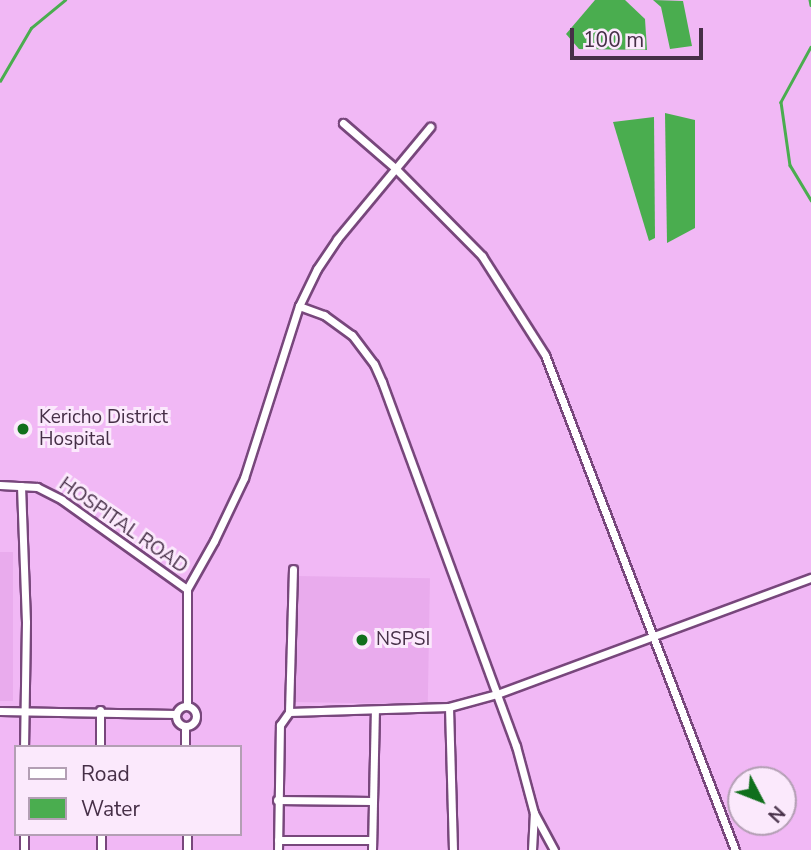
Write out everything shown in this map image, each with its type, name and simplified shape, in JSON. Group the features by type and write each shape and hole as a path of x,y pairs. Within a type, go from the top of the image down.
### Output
{"street":[{"path":"343,123 395,168 482,256 536,338 554,372 736,850"},
{"path":"187,706 187,589 214,541 243,478 299,306 330,249 430,127"},
{"path":"299,306 337,323 362,346 374,364 434,515 524,771 534,813 554,850"},
{"name":"HOSPITAL ROAD","path":"0,485 37,487 62,500 187,589"},
{"path":"21,486 26,622 24,745"},
{"path":"278,850 280,725 289,712 293,569"},
{"path":"289,712 449,707 497,694 811,578"},
{"path":"0,710 100,710 176,714 187,706"},
{"path":"176,714 179,723 185,726 193,724 197,718 194,709 187,706"},
{"path":"449,707 453,850"},
{"path":"100,710 100,745"},
{"path":"372,850 374,710"},
{"path":"185,726 185,745"},
{"path":"277,800 372,801"},
{"path":"532,850 534,813"},
{"path":"278,840 371,840"}],"shaded area":[{"path":"0,552 13,552 13,701 0,701"},
{"name":"NSPSI","path":"297,576 430,578 428,704 295,702"}],"water":[{"path":"595,0 625,0 645,19 647,50 579,49 566,34"},
{"path":"653,0 683,1 692,46 670,49 661,7"},
{"path":"665,113 695,120 695,228 667,243"},
{"path":"654,117 655,238 649,241 613,122"}],"waterway":[{"path":"0,81 31,28 65,0"},
{"path":"810,0 811,5"},
{"path":"811,47 781,102 790,165 811,200"}],"place":[{"name":"Kericho District Hospital","path":"23,429"},
{"name":"NSPSI","path":"362,640"}]}
